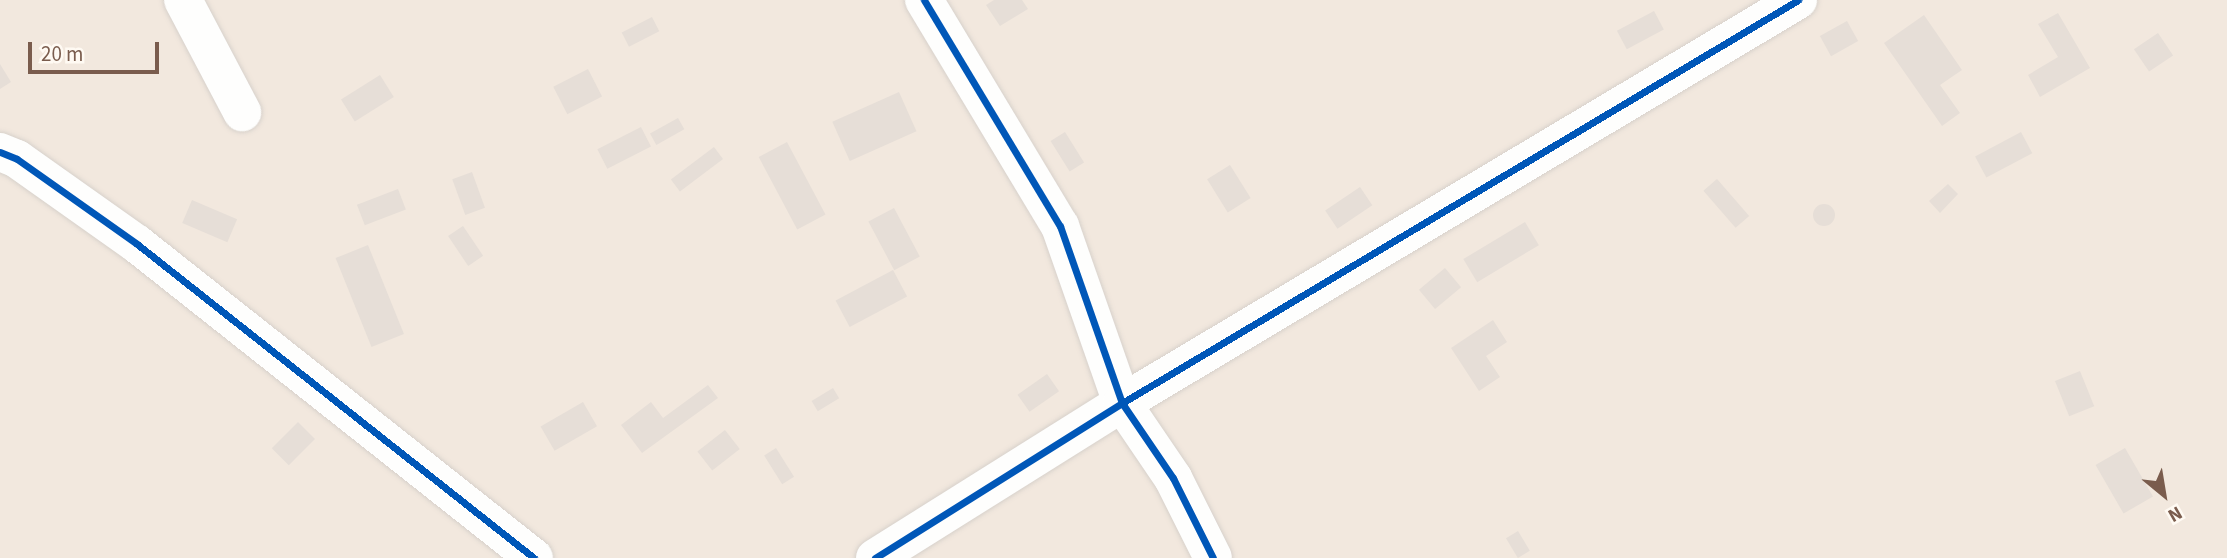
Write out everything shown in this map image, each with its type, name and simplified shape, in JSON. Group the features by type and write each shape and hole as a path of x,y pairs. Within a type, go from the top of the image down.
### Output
{"street":[{"path":"183,0 242,112"},
{"path":"924,0 1060,226 1122,403 1173,478 1213,558"},
{"path":"875,558 1122,403 1798,0"},
{"path":"6,161 159,261 534,558"}],"shaded area":[{"path":"0,0 2227,0 2227,558 0,558"}],"building":[{"path":"994,0 1022,0 1028,9 1000,26 986,5"},
{"path":"1654,11 1664,30 1627,49 1617,31"},
{"path":"2058,13 2090,68 2040,97 2028,75 2058,57 2038,24"},
{"path":"1924,15 1962,70 1940,85 1960,113 1942,126 1884,43"},
{"path":"652,17 659,31 629,47 622,32"},
{"path":"1847,21 1858,41 1831,56 1820,36"},
{"path":"2158,33 2173,55 2149,72 2134,49"},
{"path":"0,64 11,82 0,89"},
{"path":"588,69 602,97 567,114 553,87"},
{"path":"380,75 394,97 355,121 341,99"},
{"path":"899,92 916,131 850,161 832,122"},
{"path":"678,118 684,129 656,145 650,134"},
{"path":"641,127 651,147 607,169 597,149"},
{"path":"1065,132 1084,163 1070,172 1051,141"},
{"path":"2021,132 2032,153 1986,178 1975,156"},
{"path":"787,142 825,214 797,229 759,157"},
{"path":"714,147 723,159 680,191 671,179"},
{"path":"1230,165 1251,198 1228,212 1207,179"},
{"path":"472,172 485,208 465,215 452,179"},
{"path":"1717,179 1749,216 1736,228 1703,191"},
{"path":"1948,184 1958,194 1940,213 1929,201"},
{"path":"1360,187 1372,205 1337,229 1325,210"},
{"path":"398,189 406,210 365,225 357,205"},
{"path":"192,200 237,219 227,242 182,223"},
{"path":"1824,204 1832,207 1835,215 1832,223 1824,226 1816,223 1813,215 1816,207"},
{"path":"894,208 920,257 894,270 868,222"},
{"path":"1525,222 1539,245 1477,282 1463,259"},
{"path":"463,226 483,256 468,266 448,236"},
{"path":"368,245 404,334 372,347 336,258"},
{"path":"1445,268 1461,287 1435,309 1419,290"},
{"path":"893,270 907,296 850,327 836,301"},
{"path":"1493,320 1507,342 1486,356 1500,377 1479,391 1451,348"},
{"path":"2080,371 2094,406 2069,416 2055,381"},
{"path":"1047,374 1059,391 1030,412 1018,395"},
{"path":"708,385 718,398 642,453 621,425 651,402 663,418"},
{"path":"833,388 839,398 818,411 812,401"},
{"path":"583,402 597,426 555,451 541,426"},
{"path":"298,422 315,439 289,465 272,448"},
{"path":"725,430 740,449 712,470 697,452"},
{"path":"776,448 794,477 782,484 764,455"},
{"path":"2125,448 2153,496 2124,513 2096,465"},
{"path":"1518,531 1530,551 1518,558 1506,538"}],"cycle path":[{"path":"924,0 1060,226 1122,403 1173,478 1213,558"},
{"path":"875,558 1122,403 1798,0"},
{"path":"0,152 17,159 137,244 534,558"}]}
